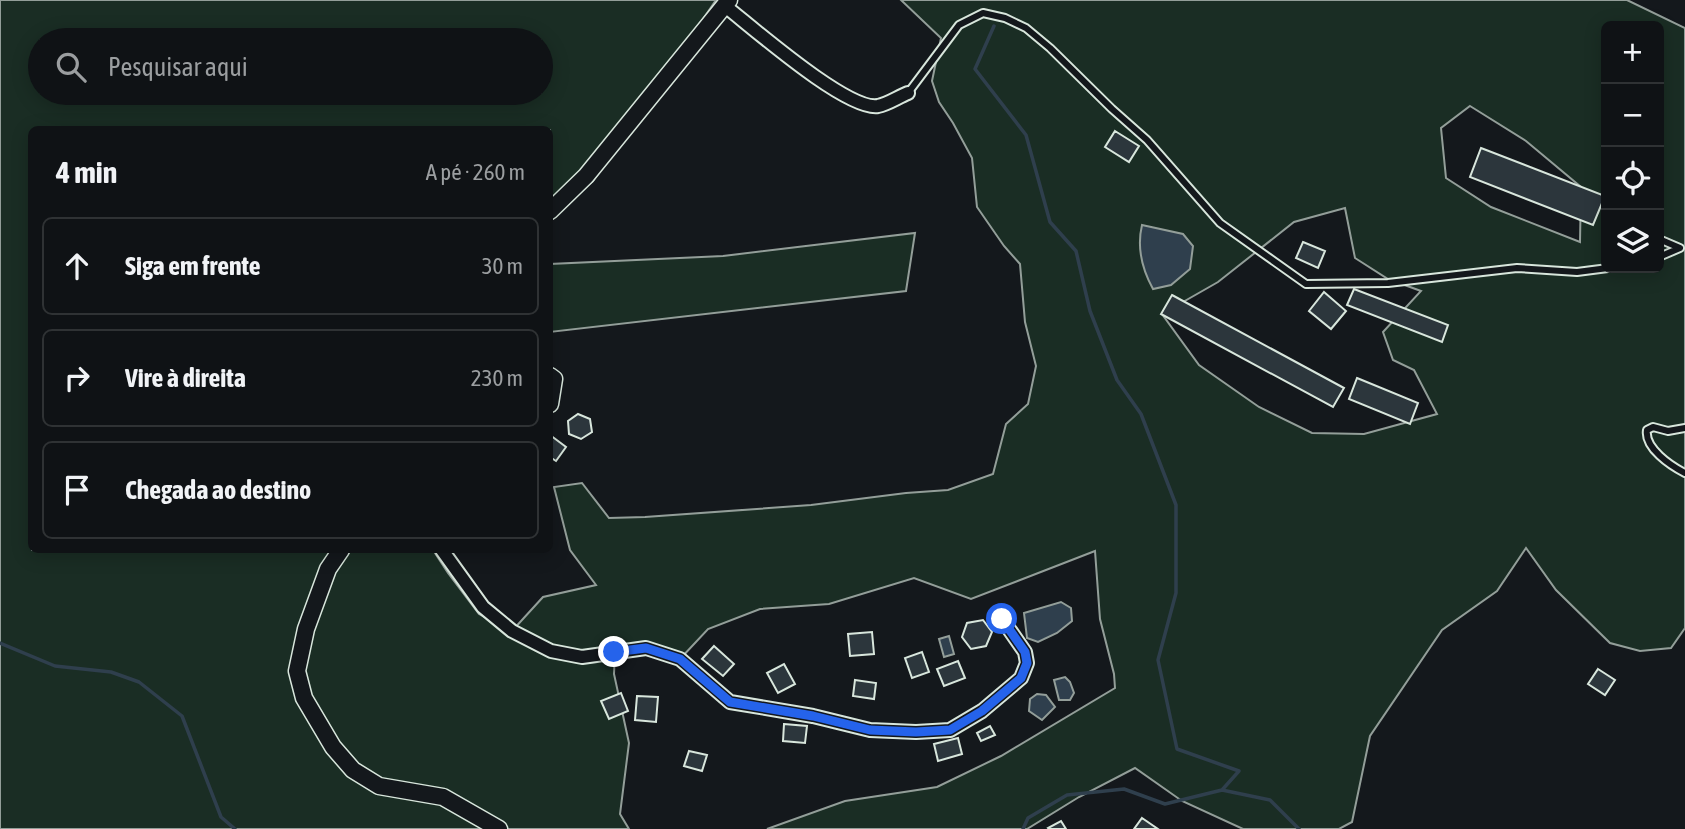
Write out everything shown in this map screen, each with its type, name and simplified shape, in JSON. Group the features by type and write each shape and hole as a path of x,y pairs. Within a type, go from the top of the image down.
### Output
{"street":[{"path":"553,208 586,176 727,3 832,88 858,104 877,106 908,93"},
{"path":"339,553 328,569 306,629 297,671 304,698 333,747 353,770 379,786 443,797 499,829"},
{"path":"444,553 483,607 512,631 551,651 582,657 646,648 680,659 730,702 813,716 870,730 950,730 982,711 1021,678 1027,663 1025,652 1002,619"}],"lane":[{"path":"908,93 959,25 983,13 1005,18 1026,28 1050,48 1147,140 1220,223 1306,284 1388,283 1517,268 1577,272 1601,269"},
{"path":"1664,242 1683,249"},
{"path":"1664,255 1683,249"},
{"path":"1685,428 1668,432 1653,427 1647,430 1646,436 1654,449 1676,469 1685,473"}],"green space":[{"path":"0,0 716,0 593,181 553,214 553,126 28,126 28,553 435,553 479,614 512,631 543,597 596,585 570,550 554,487 582,483 609,518 645,517 811,505 948,490 993,474 1006,424 1028,404 1036,366 1025,322 1020,264 977,207 972,158 939,102 932,81 941,38 901,0 1627,0 1685,28 1685,628 1671,648 1640,651 1610,643 1556,590 1526,548 1497,591 1442,630 1370,736 1352,822 1339,829 1243,829 1182,801 1135,768 1079,797 1027,829 767,829 845,801 937,787 1001,756 1115,688 1100,619 1095,551 971,599 914,578 829,604 760,609 708,629 680,659 646,648 615,652 614,674 629,743 620,814 629,829 0,829","holes":["1470,106 1526,141 1581,187 1580,242 1491,207 1446,178 1441,128","1345,208 1355,258 1388,279 1421,291 1383,332 1393,360 1414,370 1437,414 1364,434 1312,433 1259,407 1199,365 1162,314 1218,282 1294,222"]},
{"path":"915,233 906,291 553,332 553,264 723,256"}],"water":[{"path":"1142,225 1183,234 1193,246 1190,269 1171,285 1153,289 1149,281 1140,249"},
{"path":"1061,602 1071,608 1072,621 1057,633 1038,642 1027,638 1024,613"},
{"path":"949,636 954,654 944,657 939,639"},
{"path":"1065,677 1074,693 1070,700 1059,700 1054,680"},
{"path":"1037,694 1046,695 1055,707 1042,720 1029,711 1030,699"}],"building":[{"path":"1115,131 1139,146 1129,162 1105,147"},
{"path":"1481,148 1601,194 1601,206 1593,225 1470,177"},
{"path":"1303,242 1325,251 1318,268 1296,258"},
{"path":"1354,289 1448,325 1442,342 1347,305"},
{"path":"1324,292 1346,311 1331,329 1309,311"},
{"path":"1172,295 1344,388 1333,407 1161,314"},
{"path":"1357,378 1418,403 1410,424 1349,399"},
{"path":"578,414 590,419 592,432 581,439 569,434 568,421"},
{"path":"553,437 566,447 556,461 553,459"},
{"path":"983,620 992,632 986,646 971,649 962,637 967,623"},
{"path":"872,632 874,654 850,656 848,634"},
{"path":"714,646 734,664 723,676 702,659"},
{"path":"922,652 929,672 912,678 905,658"},
{"path":"958,661 965,678 944,686 937,669"},
{"path":"784,664 795,684 778,693 767,673"},
{"path":"1598,669 1615,680 1605,695 1588,684"},
{"path":"855,680 876,683 874,699 853,696"},
{"path":"621,693 628,711 609,719 601,701"},
{"path":"637,696 658,697 656,722 635,720"},
{"path":"784,724 807,726 805,743 783,741"},
{"path":"990,726 995,735 981,741 977,733"},
{"path":"958,738 962,754 938,761 934,744"},
{"path":"689,751 707,755 702,771 684,766"},
{"path":"1142,818 1158,829 1134,829"},
{"path":"1061,821 1066,829 1048,828"}],"waterway":[{"path":"994,26 975,69 1026,135 1050,222 1076,251 1090,311 1117,380 1141,414 1176,505 1176,593 1158,660 1177,749 1239,771 1222,790"},
{"path":"0,643 55,666 111,672 139,682 182,716 221,817 235,829"},
{"path":"1023,829 1028,818 1067,795 1124,789 1165,804 1222,790 1270,800 1299,829"}],"route":[{"path":"614,652 646,648 680,659 730,702 813,716 870,730 950,730 982,711 1021,678 1027,663 1025,652 1002,619"}]}
